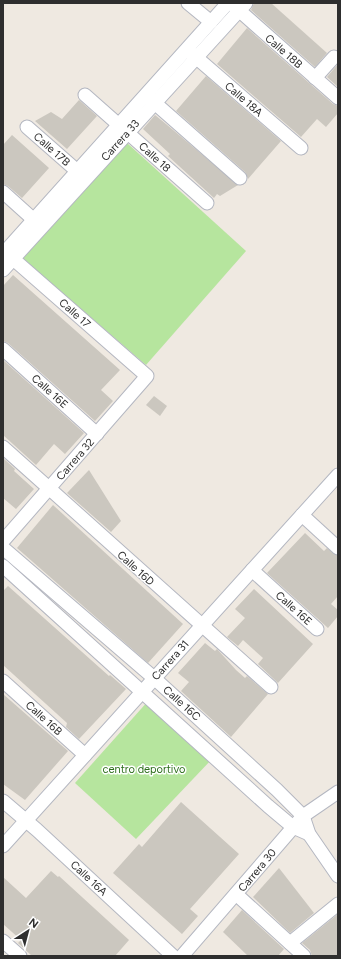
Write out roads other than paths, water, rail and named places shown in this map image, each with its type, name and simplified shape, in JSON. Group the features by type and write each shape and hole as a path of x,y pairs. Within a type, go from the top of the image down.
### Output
{"street":[{"path":"188,3 211,22"},
{"name":"Carrera 33","path":"191,53 211,22 235,5"},
{"name":"Carrera 33","path":"6,254 235,5"},
{"name":"Calle 18B","path":"235,5 338,98"},
{"name":"Calle 18A","path":"191,53 301,148"},
{"path":"315,78 334,57"},
{"name":"Calle 18","path":"85,95 207,203"},
{"path":"150,99 240,178"},
{"name":"Calle 17B","path":"27,127 76,170"},
{"name":"Carrera 33","path":"3,270 6,254 76,170 123,128"},
{"path":"3,192 34,220"},
{"name":"Calle 17","path":"6,254 147,376"},
{"name":"Calle 16E","path":"3,349 97,434"},
{"name":"Carrera 32","path":"3,541 147,376"},
{"name":"Calle 16D","path":"3,447 201,626 271,687"},
{"name":"Carrera 31","path":"3,846 338,475"},
{"path":"302,515 338,548"},
{"name":"Calle 16C","path":"3,548 154,678 303,816"},
{"name":"Calle 16C","path":"3,566 293,827 309,834"},
{"name":"Calle 16E","path":"252,570 317,629"},
{"name":"Calle 16B","path":"3,681 85,755"},
{"name":"Carrera 30","path":"182,956 303,816 338,792"},
{"name":"Calle 16A","path":"3,801 26,820 173,956"},
{"path":"303,816 309,834 338,876"},
{"path":"236,894 304,956"},
{"path":"290,943 338,904"},
{"path":"3,941 20,956"}],"park label":[{"name":"centro deportivo","path":"144,769"}]}
